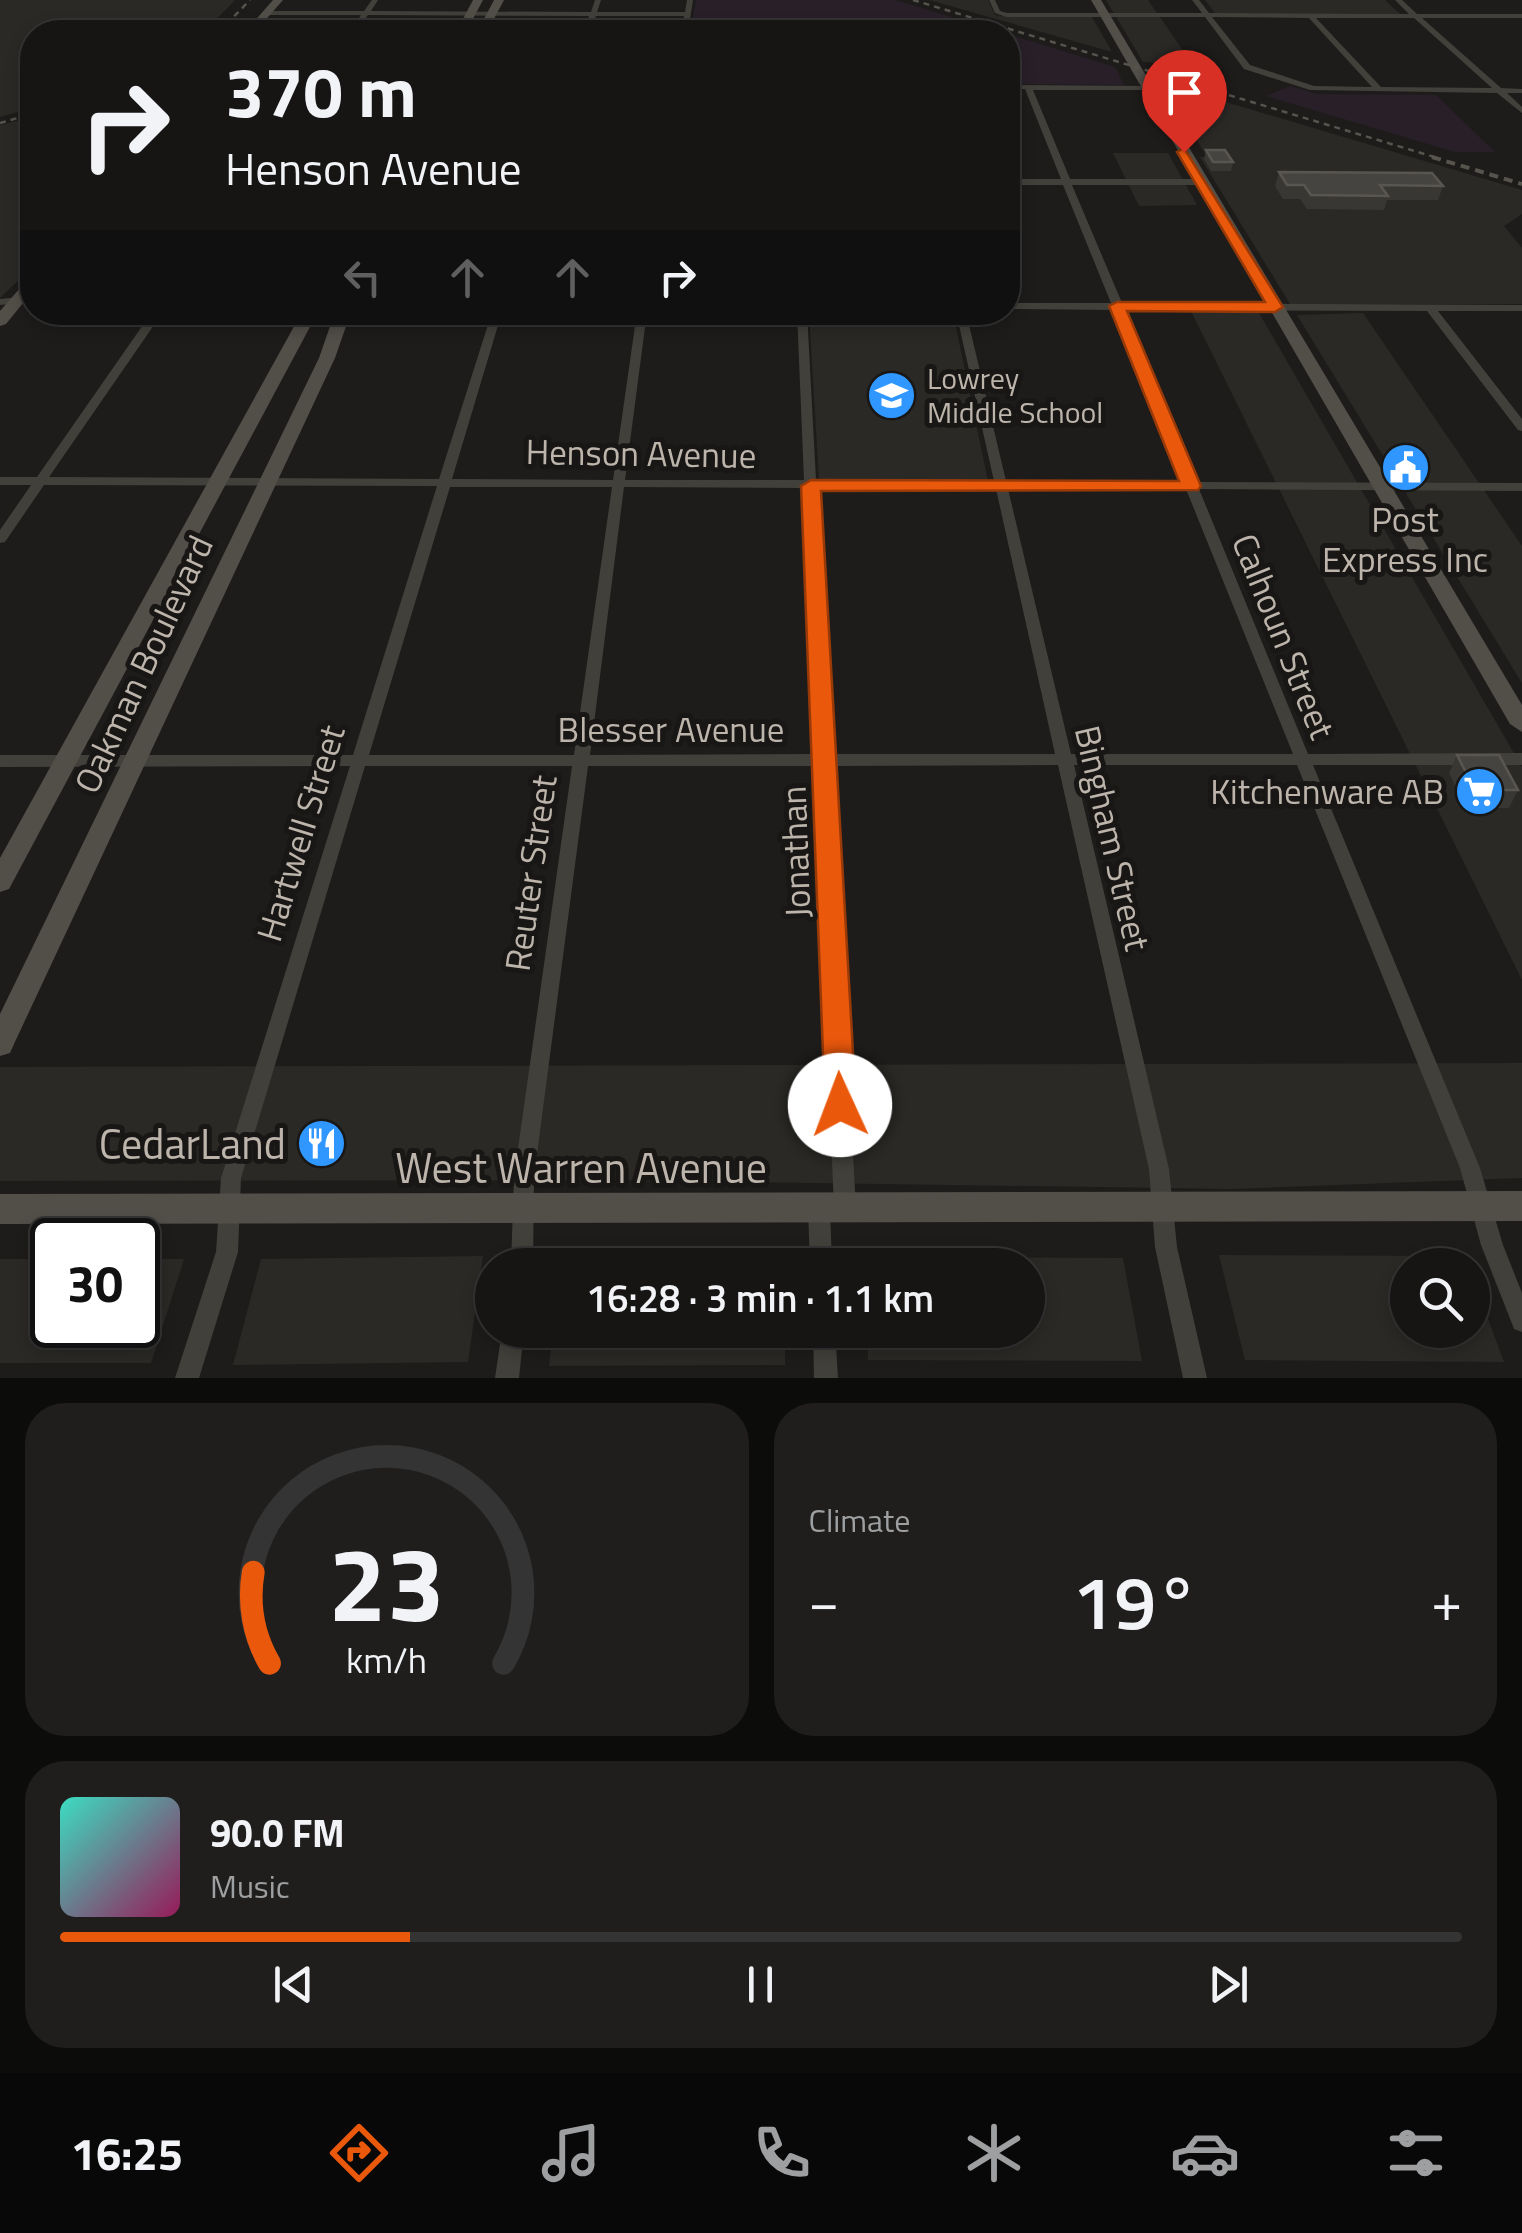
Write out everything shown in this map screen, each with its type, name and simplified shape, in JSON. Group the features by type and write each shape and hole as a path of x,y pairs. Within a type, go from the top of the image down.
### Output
{"main road":[{"path":"261,20 278,0"},
{"path":"468,20 478,0"},
{"path":"489,20 499,0"},
{"path":"1096,0 1522,724"},
{"path":"0,321 20,302"},
{"name":"Oakman Boulevard","path":"0,882 215,480 303,325"},
{"name":"Oakman Boulevard","path":"0,1044 327,358 338,325"},
{"name":"West Warren Avenue","path":"0,1209 1522,1206"}],"street":[{"path":"362,20 375,0"},
{"path":"592,20 598,0"},
{"path":"687,20 690,0"},
{"path":"992,0 999,14 1522,17"},
{"path":"1195,0 1247,67 1320,90 1522,91"},
{"path":"1398,0 1522,111"},
{"path":"1509,7 1522,17"},
{"path":"267,13 688,14"},
{"path":"1310,16 1380,90"},
{"path":"1020,88 1146,88"},
{"name":"Calhoun Street","path":"1028,88 1470,1168 1522,1320"},
{"path":"1020,182 1201,182"},
{"path":"1020,306 1522,308"},
{"path":"1430,308 1522,427"},
{"path":"0,539 149,325"},
{"name":"Hartwell Street","path":"187,1378 227,1252 231,1178 493,325"},
{"name":"Reuter Street","path":"523,1248 524,1177 640,325"},
{"name":"Jonathan","path":"803,325 826,759 832,1209 824,1248"},
{"name":"Bingham Street","path":"964,325 1159,1169 1166,1247 1195,1378"},
{"name":"Henson Avenue","path":"0,481 1522,486"},
{"name":"Blesser Avenue","path":"0,761 1522,759"},
{"path":"507,1378 511,1348"},
{"path":"825,1348 826,1378"}],"shaded area":[{"path":"0,0 235,0 216,20 20,20 20,111 0,117"},
{"path":"696,0 895,0 962,20 692,20"},
{"path":"929,0 988,0 995,15 1008,17 1092,17 1112,52 1020,26 1020,20 999,20"},
{"path":"1106,0 1148,0 1193,65 1143,62"},
{"path":"1205,0 1385,0 1400,14 1215,13"},
{"path":"1020,38 1115,67 1124,85 1020,84"},
{"path":"1162,83 1522,190 1522,214 1504,226 1522,248 1522,304 1290,304 1200,157 1207,157"},
{"path":"1290,86 1317,94 1436,95 1495,152 1455,152 1266,96"},
{"path":"20,120 20,279 0,298 0,125"},
{"path":"1113,153 1168,153 1197,205 1139,206"},
{"path":"1186,301 1252,301 1522,767 1522,980"},
{"path":"1363,313 1522,546 1522,683 1297,315"},
{"name":"Lowrey Middle School","path":"810,325 956,325 988,481 819,480"},
{"path":"1522,1063 1522,1178 1232,1189 615,1180 0,1181 0,1067"},
{"path":"1219,1255 1390,1256 1390,1348 1490,1348 1490,1324 1504,1362 1245,1360"},
{"path":"475,1256 475,1313 468,1362 233,1365 261,1259"},
{"path":"1045,1258 1123,1258 1142,1361 868,1360 868,1348 1045,1348"},
{"path":"0,1259 30,1259 30,1348 156,1348 151,1363 0,1363"},
{"path":"160,1259 184,1259 160,1335"},
{"path":"551,1348 785,1348 785,1365 549,1366"}],"building":[{"path":"1206,150 1225,150 1233,162 1213,162"},
{"path":"1279,172 1432,173 1443,186 1380,185 1388,196 1311,195 1304,185 1287,185"},
{"path":"1457,755 1499,755 1518,790 1475,790"}],"railway":[{"path":"231,20 250,0"},
{"path":"913,0 979,20"},
{"path":"1020,32 1441,159"},
{"path":"0,123 20,117"},
{"path":"1432,157 1522,184"}],"place":[{"name":"Lowrey Middle School","path":"892,395"},
{"name":"Post Express Inc","path":"1405,467"},
{"name":"Kitchenware AB","path":"1479,791"},
{"name":"CedarLand","path":"321,1143"}],"route":[{"path":"840,1105 811,486 1191,486 1117,306 1275,307 1184,152"}]}
